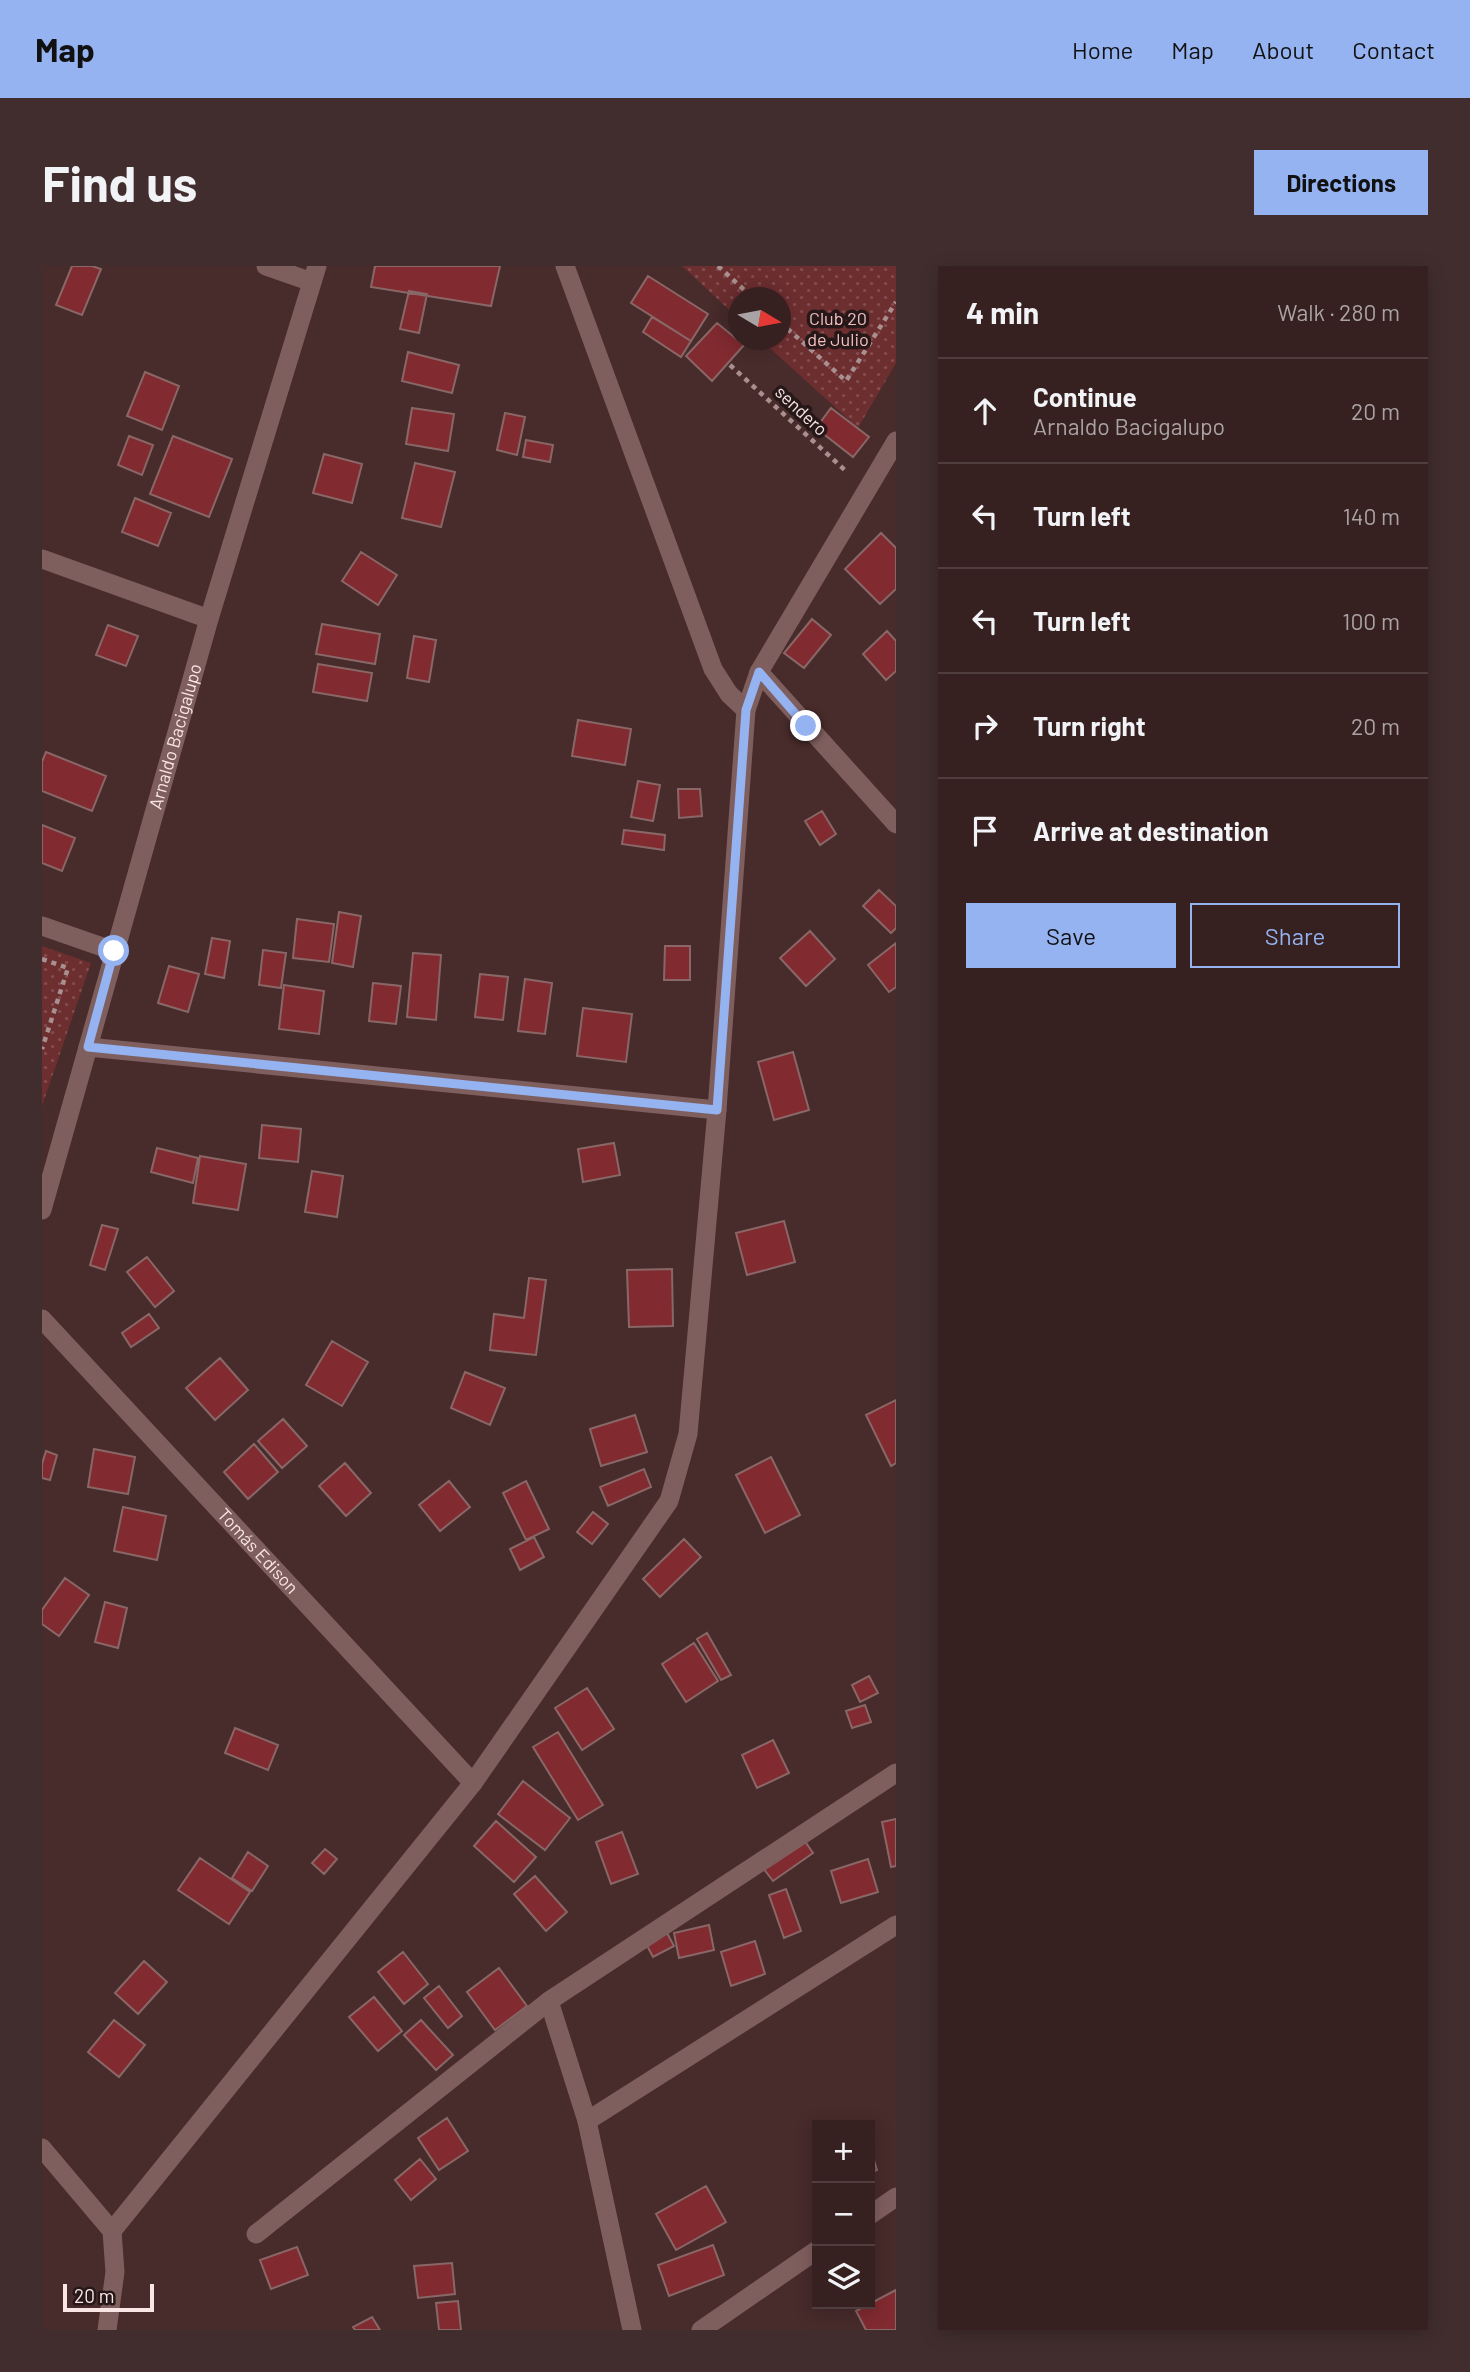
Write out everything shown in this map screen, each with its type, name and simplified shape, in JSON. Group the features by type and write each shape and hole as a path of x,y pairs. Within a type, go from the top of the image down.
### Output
{"street":[{"path":"266,266 314,274"},
{"path":"565,266 713,669 729,694 746,710"},
{"name":"Arnaldo Bacigalupo","path":"42,1210 209,619 314,274"},
{"path":"112,2231 473,1783 669,1501 688,1434 717,1110 746,710 759,672 896,441"},
{"path":"42,559 209,619"},
{"path":"759,672 896,824"},
{"path":"42,926 114,951"},
{"path":"88,1047 717,1110"},
{"name":"Tomás Edison","path":"42,1320 473,1783"},
{"path":"256,2234 549,2001 896,1773"},
{"path":"587,2121 896,1925"},
{"path":"549,2001 587,2121 632,2330"},
{"path":"42,2148 112,2231 115,2272 107,2330"},
{"path":"875,2212 896,2197"},
{"path":"701,2330 812,2253"}],"path":[{"path":"718,266 742,287"},
{"path":"791,332 846,381 896,302"},
{"name":"sendero","path":"730,365 852,477"},
{"path":"42,959 68,968 42,1049"}],"green space":[{"name":"Club 20 de Julio","path":"682,266 896,266 896,363 858,428 772,350 791,350 791,287 728,287 728,309"},
{"path":"42,946 91,963 42,1106"}],"building":[{"path":"72,266 101,269 82,315 56,305"},
{"path":"375,266 500,266 491,306 371,287"},
{"path":"648,276 708,314 691,341 631,303"},
{"path":"409,291 427,294 419,333 400,329"},
{"path":"652,317 691,341 681,357 643,332"},
{"path":"717,323 728,332 728,350 740,350 712,381 686,356"},
{"path":"408,352 459,365 452,393 402,381"},
{"path":"145,372 179,386 162,430 127,416"},
{"path":"412,408 454,414 448,451 406,444"},
{"path":"831,408 869,437 853,457 816,428"},
{"path":"505,413 525,417 517,455 497,450"},
{"path":"129,436 153,445 142,475 118,465"},
{"path":"173,436 232,459 209,517 150,494"},
{"path":"526,440 553,445 550,462 523,457"},
{"path":"324,454 362,464 352,503 313,493"},
{"path":"415,463 455,472 441,527 402,518"},
{"path":"135,498 171,513 158,546 122,532"},
{"path":"881,533 896,548 896,589 880,604 845,569"},
{"path":"361,552 397,575 378,605 342,581"},
{"path":"812,619 831,635 804,668 784,653"},
{"path":"322,624 380,634 375,664 316,654"},
{"path":"108,625 138,636 126,666 96,655"},
{"path":"887,631 896,641 896,671 886,680 863,654"},
{"path":"414,636 436,640 429,682 407,678"},
{"path":"318,664 372,673 367,701 313,692"},
{"path":"578,720 631,729 625,765 572,756"},
{"path":"46,752 106,776 92,811 42,791 42,762"},
{"path":"638,781 660,785 653,821 631,817"},
{"path":"678,789 700,789 702,816 679,818"},
{"path":"822,811 836,834 820,845 805,821"},
{"path":"42,825 75,838 62,871 42,863"},
{"path":"624,830 665,835 664,850 622,844"},
{"path":"879,890 896,906 896,928 891,933 863,906"},
{"path":"339,912 361,916 353,967 332,963"},
{"path":"297,919 334,924 329,962 293,958"},
{"path":"810,931 835,959 806,986 780,958"},
{"path":"212,938 230,941 224,978 205,974"},
{"path":"896,943 896,987 889,992 868,965"},
{"path":"665,946 690,946 690,980 664,980"},
{"path":"263,950 286,953 281,988 259,985"},
{"path":"413,953 441,955 436,1020 407,1017"},
{"path":"169,966 199,974 188,1012 158,1003"},
{"path":"480,974 508,977 503,1020 475,1017"},
{"path":"525,979 552,983 545,1034 518,1031"},
{"path":"373,983 401,986 396,1024 369,1021"},
{"path":"284,985 324,991 319,1034 279,1029"},
{"path":"583,1008 632,1014 626,1062 577,1056"},
{"path":"793,1052 809,1110 774,1120 758,1062"},
{"path":"262,1125 301,1129 298,1162 259,1158"},
{"path":"614,1143 620,1175 583,1182 578,1149"},
{"path":"157,1148 198,1158 193,1183 151,1172"},
{"path":"200,1156 246,1164 238,1210 193,1203"},
{"path":"312,1171 343,1176 337,1217 305,1212"},
{"path":"784,1221 795,1262 747,1275 736,1233"},
{"path":"102,1225 118,1229 105,1270 90,1265"},
{"path":"147,1257 174,1291 155,1307 127,1272"},
{"path":"672,1269 673,1326 629,1327 627,1270"},
{"path":"529,1278 546,1280 536,1355 490,1350 494,1314 524,1318"},
{"path":"149,1314 159,1328 131,1347 122,1333"},
{"path":"332,1341 368,1362 342,1406 306,1385"},
{"path":"220,1358 248,1390 215,1420 186,1388"},
{"path":"465,1372 505,1388 490,1425 451,1408"},
{"path":"896,1400 896,1463 891,1466 866,1415"},
{"path":"635,1415 647,1452 601,1466 590,1429"},
{"path":"283,1419 307,1446 282,1468 258,1441"},
{"path":"254,1444 278,1472 248,1499 224,1472"},
{"path":"94,1449 135,1457 128,1494 88,1487"},
{"path":"46,1451 57,1455 50,1480 42,1478"},
{"path":"771,1457 800,1515 765,1533 736,1475"},
{"path":"345,1463 371,1493 346,1516 319,1486"},
{"path":"644,1469 651,1487 608,1506 600,1487"},
{"path":"449,1481 470,1507 440,1531 419,1505"},
{"path":"526,1481 549,1529 526,1540 503,1493"},
{"path":"123,1507 166,1516 157,1560 114,1551"},
{"path":"593,1512 608,1524 592,1544 577,1532"},
{"path":"534,1537 544,1557 520,1570 510,1549"},
{"path":"684,1539 701,1557 660,1597 643,1579"},
{"path":"65,1578 89,1595 59,1636 42,1624 42,1610"},
{"path":"105,1602 127,1608 118,1648 95,1642"},
{"path":"707,1633 731,1675 721,1680 697,1639"},
{"path":"694,1643 718,1681 686,1702 662,1664"},
{"path":"869,1676 878,1693 860,1702 852,1685"},
{"path":"587,1688 614,1729 582,1750 555,1708"},
{"path":"865,1705 871,1722 852,1728 846,1711"},
{"path":"235,1728 278,1745 268,1770 225,1753"},
{"path":"558,1732 603,1805 578,1820 533,1747"},
{"path":"773,1740 789,1773 757,1788 742,1755"},
{"path":"523,1781 570,1818 545,1850 498,1814"},
{"path":"896,1819 896,1866 891,1867 882,1822"},
{"path":"496,1821 536,1857 514,1882 474,1846"},
{"path":"622,1832 638,1874 611,1884 596,1842"},
{"path":"804,1840 813,1853 773,1881 763,1868"},
{"path":"325,1849 337,1859 324,1874 312,1863"},
{"path":"248,1852 268,1866 252,1891 232,1878"},
{"path":"200,1858 250,1892 229,1924 178,1890"},
{"path":"868,1859 878,1892 841,1903 831,1871"},
{"path":"535,1876 567,1912 546,1931 514,1894"},
{"path":"786,1889 801,1931 784,1938 769,1895"},
{"path":"709,1925 714,1950 679,1958 674,1933"},
{"path":"666,1931 674,1946 653,1957 645,1942"},
{"path":"755,1941 765,1974 731,1986 721,1952"},
{"path":"403,1952 428,1984 404,2004 378,1972"},
{"path":"144,1961 167,1982 138,2014 115,1993"},
{"path":"499,1968 527,2006 495,2030 467,1992"},
{"path":"439,1986 462,2016 448,2028 424,1998"},
{"path":"374,1997 402,2031 378,2051 349,2017"},
{"path":"114,2020 145,2045 119,2077 88,2052"},
{"path":"421,2020 453,2055 436,2070 404,2035"},
{"path":"447,2118 468,2151 439,2170 418,2138"},
{"path":"420,2159 436,2179 411,2200 395,2180"},
{"path":"706,2186 726,2222 676,2250 656,2214"},
{"path":"713,2245 724,2275 669,2296 658,2265"},
{"path":"297,2247 308,2275 271,2289 260,2260"},
{"path":"452,2263 455,2294 418,2298 414,2266"},
{"path":"896,2290 896,2330 866,2330 856,2311 875,2309 875,2301"},
{"path":"458,2301 461,2330 439,2330 436,2303"},
{"path":"372,2317 380,2330 355,2330 353,2327"}],"route":[{"path":"114,951 88,1047 717,1110 746,710 759,672 806,726"}]}
